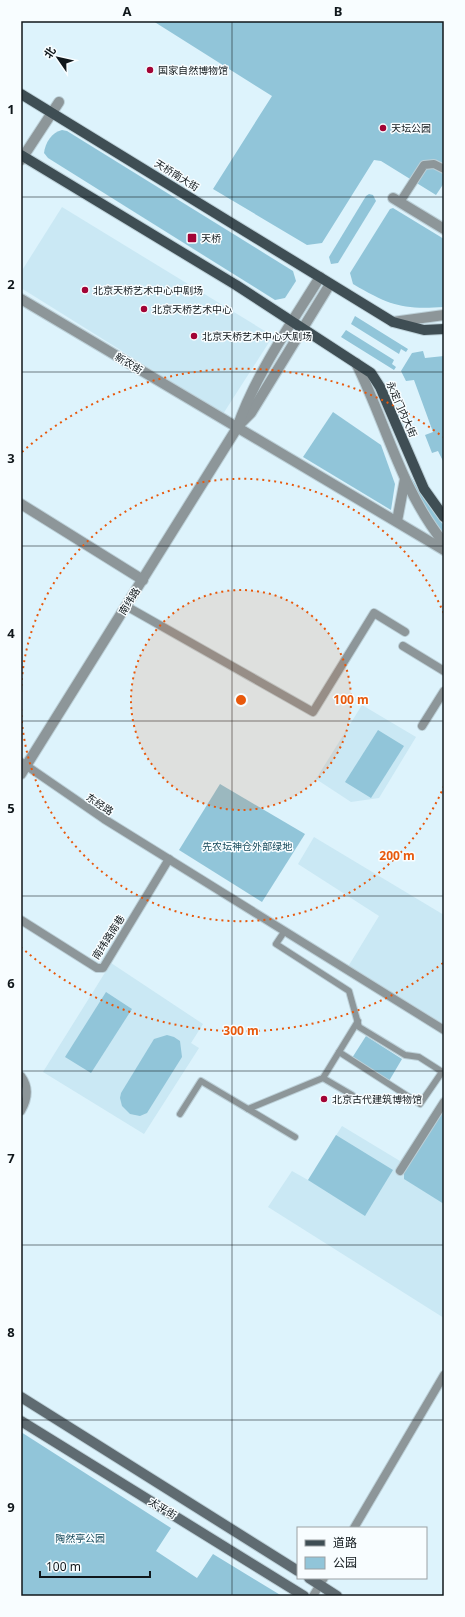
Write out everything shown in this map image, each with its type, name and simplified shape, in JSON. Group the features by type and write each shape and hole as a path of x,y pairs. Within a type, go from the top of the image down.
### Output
{"main road":[{"name":"天桥南大街","path":"21,94 320,277"},
{"path":"22,157 236,284 292,322"},
{"path":"320,277 393,322 424,330 444,329"},
{"name":"永定门内大街","path":"292,322 371,373 380,386 424,489 444,517"},
{"name":"太平街","path":"21,1396 297,1570"},
{"name":"太平街","path":"21,1421 304,1596"},
{"path":"312,1579 322,1582 337,1596"}],"street":[{"path":"22,157 59,102"},
{"path":"444,169 434,164 424,165 397,200 444,229"},
{"name":"南纬路","path":"237,428 244,408 292,322 320,277"},
{"name":"南纬路","path":"23,767 143,580 237,428 251,413 330,284"},
{"name":"新农街","path":"21,299 237,428"},
{"path":"393,322 444,315"},
{"path":"356,363 371,394 405,479 420,509 444,543"},
{"path":"237,428 444,550"},
{"path":"397,521 405,479"},
{"path":"21,504 143,580"},
{"path":"126,606 313,712 374,613 405,632"},
{"path":"403,646 444,671"},
{"path":"422,726 444,691"},
{"name":"东经路","path":"23,767 284,932 444,1030"},
{"name":"南纬路南巷","path":"21,920 97,968 103,968 169,859"},
{"path":"284,932 276,944 349,991 359,1027 405,1055 419,1057 443,1072 420,1104 339,1052"},
{"path":"248,1109 323,1078 358,1022"},
{"path":"21,1076 28,1090 27,1101 21,1111"},
{"path":"323,1078 352,1095"},
{"path":"180,1114 201,1081 295,1137"},
{"path":"400,1171 444,1102"},
{"path":"355,1527 444,1375"},
{"path":"313,1596 322,1582"}],"shaded area":[{"name":"北京天桥艺术中心","path":"62,207 273,336 223,414 21,288 21,272"},
{"path":"362,705 416,737 379,798 351,802 316,779"},
{"path":"314,837 444,915 444,1031 346,970 379,916 298,864"},
{"path":"111,963 203,1024 191,1043 199,1048 144,1134 43,1072"},
{"path":"444,1094 444,1318 268,1207 292,1171 308,1180 342,1126 400,1161"}],"green space":[{"name":"天坛公园","path":"153,21 444,21 444,183 436,195 381,161 374,160 322,243 307,245 213,189 272,96"},
{"path":"62,130 67,131 293,271 296,281 285,298 275,300 48,158 44,153 47,142 55,133"},
{"path":"369,194 373,195 376,201 338,263 331,264 329,257 366,196"},
{"path":"393,208 444,239 444,307 406,307 376,297 353,284 350,273 390,209"},
{"path":"355,316 408,349 406,352 401,349 399,354 351,324"},
{"path":"346,330 394,360 392,364 396,367 394,370 341,337"},
{"path":"423,351 425,358 444,356 444,463 438,451 432,453 425,435 433,432 414,380 406,381 401,371 412,353"},
{"path":"333,412 381,445 395,484 391,510 303,457"},
{"path":"405,467 424,499 444,526 444,536 421,506"},
{"path":"378,730 404,746 371,798 345,782"},
{"name":"先农坛神仓外部绿地","path":"220,784 305,834 262,902 179,850"},
{"path":"106,992 132,1009 91,1073 65,1057"},
{"path":"167,1035 180,1041 182,1057 147,1113 140,1116 130,1114 122,1106 120,1098 121,1093 154,1039"},
{"path":"366,1036 402,1059 389,1081 352,1058"},
{"path":"444,1109 444,1204 404,1179 404,1169"},
{"path":"336,1135 393,1170 365,1216 308,1180"},
{"name":"陶然亭公园","path":"21,1432 171,1528 156,1551 197,1578 213,1554 282,1596 21,1596"}],"place":[{"name":"国家自然博物馆","path":"150,70"},
{"name":"天坛公园","path":"383,128"},
{"name":"天桥","path":"192,238"},
{"name":"北京天桥艺术中心中剧场","path":"85,290"},
{"name":"北京天桥艺术中心","path":"144,309"},
{"name":"北京天桥艺术中心大剧场","path":"194,336"},
{"name":"北京古代建筑博物馆","path":"324,1099"}]}
